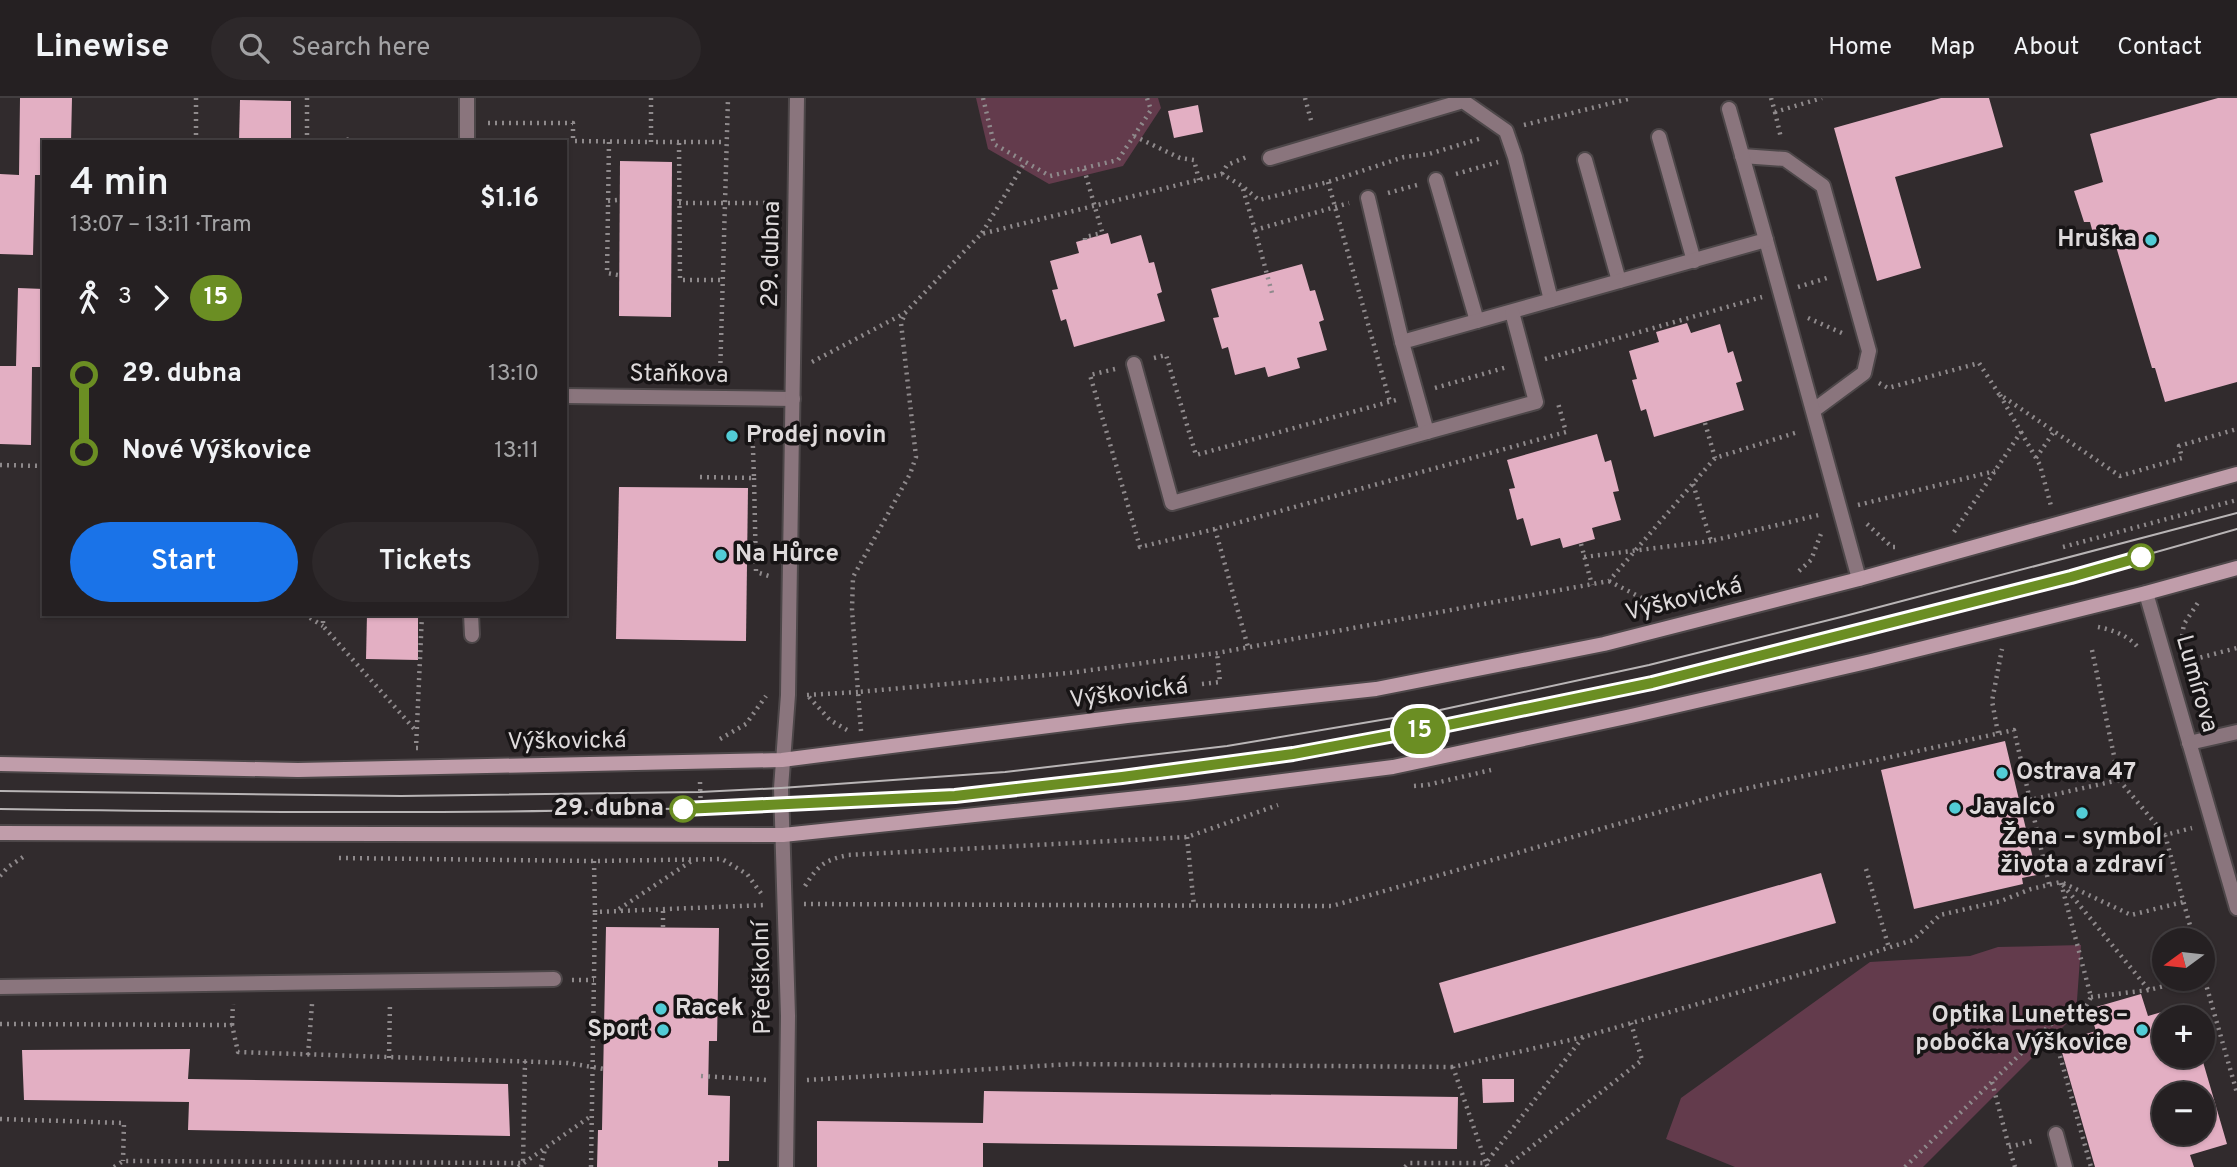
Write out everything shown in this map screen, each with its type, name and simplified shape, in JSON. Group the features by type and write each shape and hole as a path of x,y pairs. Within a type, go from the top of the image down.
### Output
{"street":[{"path":"467,98 467,140"},
{"name":"29. dubna","path":"781,788 788,695 797,98"},
{"path":"1270,158 1463,101 1506,131 1551,300"},
{"path":"1729,109 1859,579"},
{"path":"1659,137 1694,261"},
{"path":"1742,156 1785,159 1823,186 1869,351 1864,373 1814,410"},
{"path":"1585,160 1619,281"},
{"path":"1436,180 1477,321"},
{"path":"1368,198 1402,342 1427,432"},
{"path":"1402,342 1766,240"},
{"path":"1134,363 1172,503 1536,402 1512,312"},
{"name":"Staňkova","path":"567,396 793,399"},
{"name":"Výškovická","path":"0,764 298,770 782,760 1127,716 1376,690 1604,644 1859,579 2237,474"},
{"path":"0,833 783,835 1186,793 1393,767 1871,661 2237,568"},
{"name":"Lumírova","path":"2146,593 2237,908"},
{"path":"471,616 472,635"},
{"path":"2189,743 2237,732"},
{"name":"Předškolní","path":"781,788 788,1016 786,1167"},
{"path":"0,987 554,979"},
{"path":"2056,1134 2065,1167"}],"path":[{"path":"196,140 197,98"},
{"path":"307,98 307,140"},
{"path":"651,98 651,142"},
{"path":"718,398 728,98"},
{"path":"983,98 994,144 1051,176 1118,160 1151,110 1147,98"},
{"path":"1305,98 1312,124"},
{"path":"981,234 1222,174 1259,200 1328,182 1404,157 1429,155 1506,131 1632,98"},
{"path":"1771,98 1774,112 1822,98"},
{"path":"487,123 573,123 573,141 726,142"},
{"path":"1134,136 1180,158 1194,160 1199,180"},
{"path":"342,140 352,138"},
{"path":"609,142 607,273 618,275"},
{"path":"679,143 680,280 722,280"},
{"path":"794,366 807,365 905,313 981,234 1025,162"},
{"path":"1084,169 1103,234 1085,237 1086,240"},
{"path":"1328,182 1390,402"},
{"path":"608,201 618,200"},
{"path":"679,203 780,203"},
{"path":"1255,230 1272,293"},
{"path":"1541,360 1847,272"},
{"path":"1784,307 1835,331 1866,339"},
{"path":"858,692 852,609 853,577 910,474 916,457 901,323 905,313"},
{"path":"1888,388 1979,363 2036,458 2051,506"},
{"path":"1999,394 2120,476 2182,458 2179,446 2237,429"},
{"path":"743,398 744,416 753,421 756,572 773,577"},
{"path":"1704,423 1715,458"},
{"path":"704,859 699,742 724,738 746,724 767,693 807,695 858,692 1069,673 1217,653 1609,581 1715,458 1818,426"},
{"path":"2036,458 2055,430"},
{"path":"1950,538 2021,432"},
{"path":"0,465 42,466"},
{"path":"1854,506 1995,471"},
{"path":"700,477 754,478"},
{"path":"1693,484 1710,541"},
{"path":"2063,547 2237,500"},
{"path":"1584,557 1710,541 1821,514 1822,535 1811,560 1796,574"},
{"path":"1215,529 1248,647"},
{"path":"1581,544 1592,585"},
{"path":"1609,581 1667,611"},
{"path":"307,616 323,626 418,733"},
{"path":"323,616 323,626"},
{"path":"422,616 416,748 430,747"},
{"path":"2182,663 2237,648"},
{"path":"1998,733 1992,701 2002,649"},
{"path":"2092,650 2119,780 2165,835 2191,928"},
{"path":"1217,653 1220,682"},
{"path":"807,695 830,720 846,730 861,732"},
{"path":"595,912 785,904 1332,906 1726,793 2014,730 2049,884"},
{"path":"2030,800 2119,780"},
{"path":"2165,835 2214,823"},
{"path":"1187,837 1194,906"},
{"path":"0,876 27,854"},
{"path":"331,858 594,861 722,859 747,874 761,892 765,905"},
{"path":"618,911 694,859"},
{"path":"590,1167 594,861"},
{"path":"1866,869 1889,948"},
{"path":"702,1076 786,1081 1072,1064 1453,1067 1583,1037 1837,964 1913,940 1940,915 2001,901 2049,884 2060,882 2131,915 2183,902"},
{"path":"2060,882 2149,990"},
{"path":"1905,1167 2051,1024 2082,1014 2091,997 2060,882"},
{"path":"663,909 663,927"},
{"path":"389,1058 390,982"},
{"path":"308,1055 313,983"},
{"path":"2091,997 2152,989"},
{"path":"2207,991 2237,1093"},
{"path":"1506,1167 1642,1060 1631,1022"},
{"path":"0,1024 232,1024 238,1052 525,1061 568,1063 604,1069"},
{"path":"2051,1024 2091,1167"},
{"path":"1487,1165 1583,1037"},
{"path":"523,1163 525,1061"},
{"path":"1453,1067 1487,1165"},
{"path":"1992,1082 2009,1147"},
{"path":"518,1167 592,1116"},
{"path":"0,1119 124,1123 123,1161"},
{"path":"541,1167 545,1148"},
{"path":"114,1167 123,1161 384,1165 523,1163"},
{"path":"1405,1167 1409,1163 1487,1165"}],"shaded area":[{"path":"976,98 1158,98 1161,108 1123,166 1049,184 988,149"},
{"path":"2081,945 2076,1014 1923,1167 1735,1167 1666,1139 1681,1098 1870,962 1970,956 1998,947"}],"building":[{"path":"20,98 72,98 71,140 42,140 42,175 35,175 33,255 0,254 0,174 19,175"},
{"path":"1941,98 1989,98 2003,147 1895,177 1921,268 1877,281 1834,128"},
{"path":"2218,98 2237,98 2237,382 2165,402 2155,368 2152,368 2115,243 2097,248 2090,222 2084,222 2074,191 2103,182 2090,134"},
{"path":"240,100 291,101 291,140 239,140"},
{"path":"1198,105 1203,132 1174,138 1168,111"},
{"path":"620,161 672,162 671,317 619,316"},
{"path":"1108,233 1111,244 1141,235 1149,263 1154,262 1162,292 1157,294 1165,321 1074,347 1066,319 1061,321 1052,290 1058,289 1050,261 1079,253 1076,242"},
{"path":"1302,264 1310,291 1315,290 1324,320 1319,322 1327,350 1297,358 1300,368 1268,377 1265,367 1235,375 1228,347 1222,349 1213,318 1219,317 1211,289"},
{"path":"18,288 42,289 42,367 32,367 31,445 0,444 0,366 16,366"},
{"path":"1687,323 1691,333 1720,324 1728,353 1733,351 1742,381 1736,383 1744,410 1654,437 1646,409 1641,411 1632,380 1637,379 1629,351 1659,342 1656,332"},
{"path":"1597,434 1605,462 1611,460 1619,491 1613,492 1621,520 1592,528 1595,539 1563,548 1560,538 1531,546 1523,518 1517,520 1509,489 1515,488 1507,460"},
{"path":"619,487 748,488 746,641 616,639"},
{"path":"367,616 418,616 418,660 366,659"},
{"name":"Javalco","path":"2005,741 2037,875 2022,878 2023,884 1914,909 1881,770"},
{"path":"1821,873 1836,923 1454,1033 1439,983"},
{"path":"606,927 719,928 717,1041 709,1041 708,1095 730,1096 729,1161 718,1161 718,1167 597,1167 598,1130 602,1130"},
{"path":"2141,994 2148,1016 2152,1015 2152,1068 2205,1068 2209,1082 2152,1082 2152,1145 2215,1145 2215,1103 2227,1144 2190,1155 2194,1167 2095,1167 2059,1042 2096,1031 2089,1009"},
{"path":"190,1049 188,1079 508,1084 510,1136 188,1130 189,1102 24,1100 22,1050"},
{"path":"1482,1079 1514,1079 1514,1102 1483,1103"},
{"path":"984,1091 1458,1097 1457,1149 983,1143 983,1167 817,1167 817,1121 983,1123"}],"tram line":[{"path":"0,791 401,796 700,792 1005,772 1227,746 1440,710 1649,665 2237,513"},
{"path":"0,809 377,812 736,807 957,796 1120,778 1282,755 1603,693 1921,616 2237,529"},
{"name":"15","path":"683,809 955,796 1293,754 1652,683 2141,557"}],"place":[{"name":"Hruška","path":"2151,240"},
{"name":"Prodej novin","path":"732,436"},
{"name":"Na Hůrce","path":"721,555"},
{"name":"Ostrava 47","path":"2002,773"},
{"name":"Javalco","path":"1955,808"},
{"name":"29. dubna","path":"683,809"},
{"name":"Žena – symbol života a zdraví","path":"2082,813"},
{"name":"Racek","path":"661,1009"},
{"name":"Sport","path":"663,1030"},
{"name":"Optika Lunettes – pobočka Výškovice","path":"2142,1030"}]}
